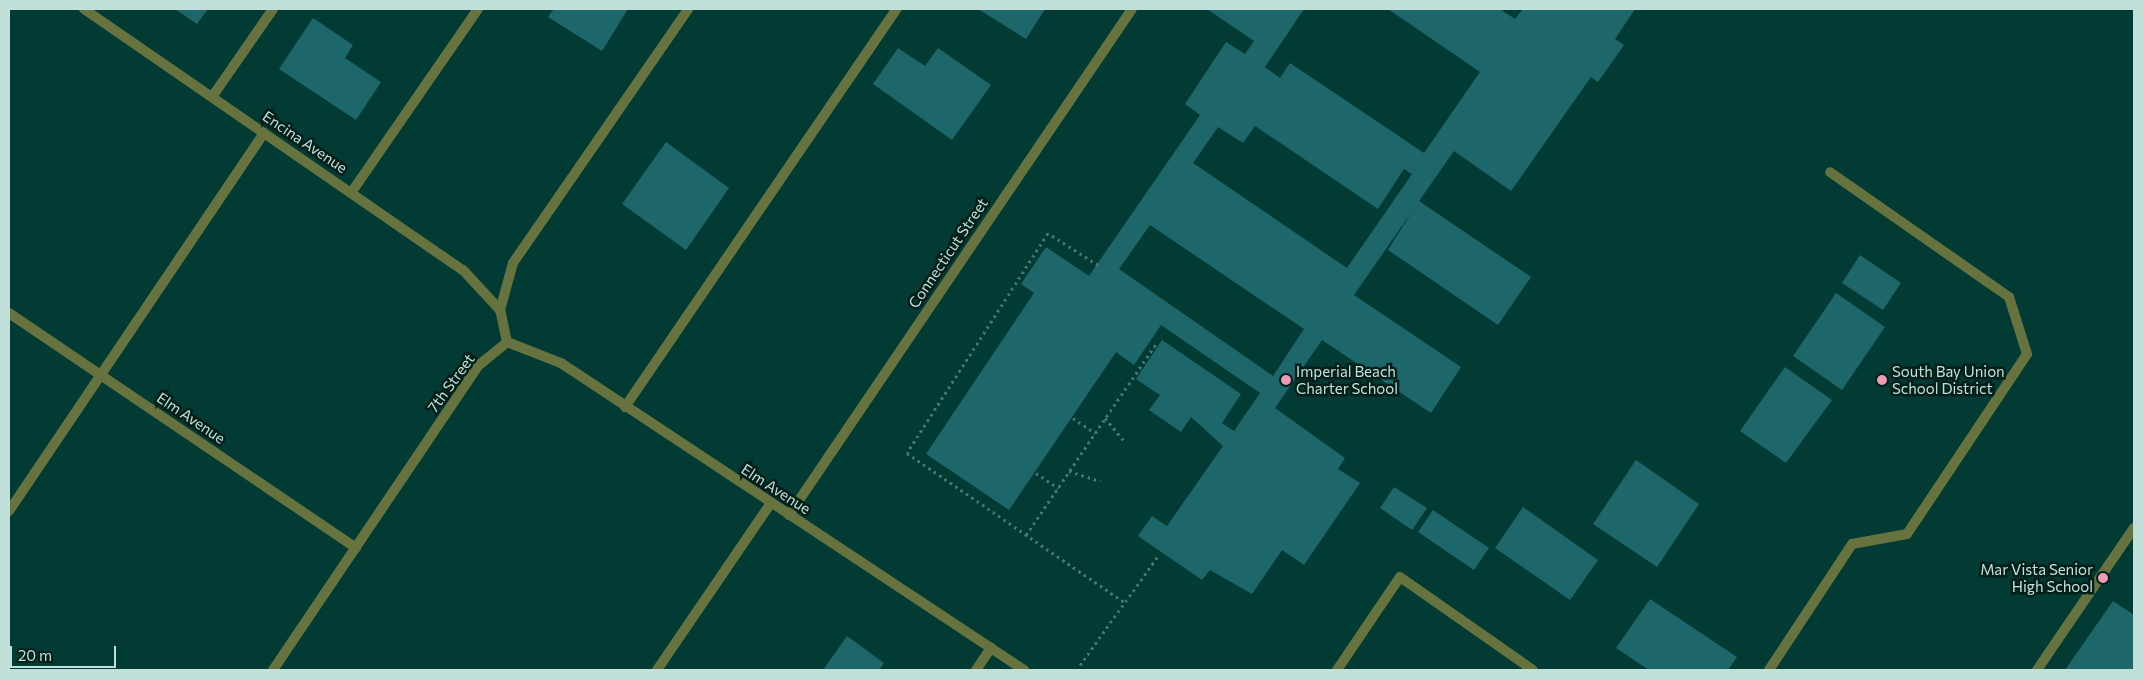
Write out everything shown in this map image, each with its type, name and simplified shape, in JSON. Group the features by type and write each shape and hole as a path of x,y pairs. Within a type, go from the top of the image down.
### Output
{"street":[{"name":"Encina Avenue","path":"84,9 463,270 500,310"},
{"path":"212,97 272,9"},
{"path":"351,192 478,9"},
{"path":"507,342 500,310 513,263 688,9"},
{"path":"625,407 896,9"},
{"name":"Connecticut Street","path":"789,515 1132,9"},
{"path":"9,511 264,133"},
{"path":"1770,670 1852,544 1907,534 2027,354 2009,297 1830,172"},
{"name":"Elm Avenue","path":"9,313 356,548"},
{"name":"Elm Avenue","path":"507,342 561,363 1024,670"},
{"name":"7th Street","path":"273,670 479,365 507,342"},
{"path":"657,670 771,503"},
{"path":"2037,670 2134,528"},
{"path":"1337,670 1400,577 1533,670"},
{"path":"976,670 991,648"}],"path":[{"path":"1098,265 1048,233 907,453 1124,603"},
{"path":"1026,535 1157,342"},
{"path":"1073,418 1095,433"},
{"path":"1105,418 1125,442"},
{"path":"1069,471 1100,481"},
{"path":"1036,473 1058,488"},
{"path":"1080,665 1158,556"}],"building":[{"path":"175,9 208,9 197,24"},
{"path":"554,9 628,9 602,51 548,17"},
{"path":"978,9 1045,9 1026,39"},
{"path":"1207,9 1304,9 1265,67 1280,78 1290,63 1424,153 1480,72 1388,9 1500,9 1515,19 1523,9 1635,9 1615,39 1624,45 1598,82 1591,77 1511,191 1454,151 1419,201 1531,277 1498,325 1388,250 1413,210 1354,295 1461,367 1431,413 1322,340 1275,408 1345,458 1338,469 1360,483 1304,565 1282,550 1252,594 1210,570 1202,580 1138,536 1152,516 1167,526 1223,446 1191,417 1181,432 1149,410 1160,395 1136,379 1162,340 1241,394 1222,423 1234,431 1260,393 1161,325 1134,365 1116,352 1009,510 926,454 1034,293 1021,284 1046,247 1089,276 1200,115 1185,104 1226,42 1245,54 1254,41","holes":["1255,126 1378,209 1404,169 1412,174 1347,268 1193,163 1218,127 1243,143","1150,225 1304,329 1273,376 1119,269"]},
{"path":"313,18 353,45 345,58 381,82 356,120 279,69"},
{"path":"898,48 925,66 938,48 991,85 952,140 873,84"},
{"path":"666,142 729,188 686,250 622,204"},
{"path":"1860,255 1901,283 1883,310 1842,283"},
{"path":"1836,293 1885,327 1842,390 1793,356"},
{"path":"1785,367 1832,400 1786,463 1740,431"},
{"path":"1636,460 1699,504 1657,567 1593,524"},
{"path":"1394,487 1427,508 1412,530 1380,508"},
{"path":"1523,507 1598,560 1570,600 1495,548"},
{"path":"1433,510 1489,548 1474,570 1418,532"},
{"path":"1650,599 1737,657 1728,670 1649,670 1616,648"},
{"path":"2113,601 2134,615 2134,670 2065,670"},
{"path":"847,636 884,663 879,670 823,670"}],"place":[{"name":"Imperial Beach Charter School","path":"1286,380"},
{"name":"South Bay Union School District","path":"1882,380"},
{"name":"Mar Vista Senior High School","path":"2103,578"}]}
